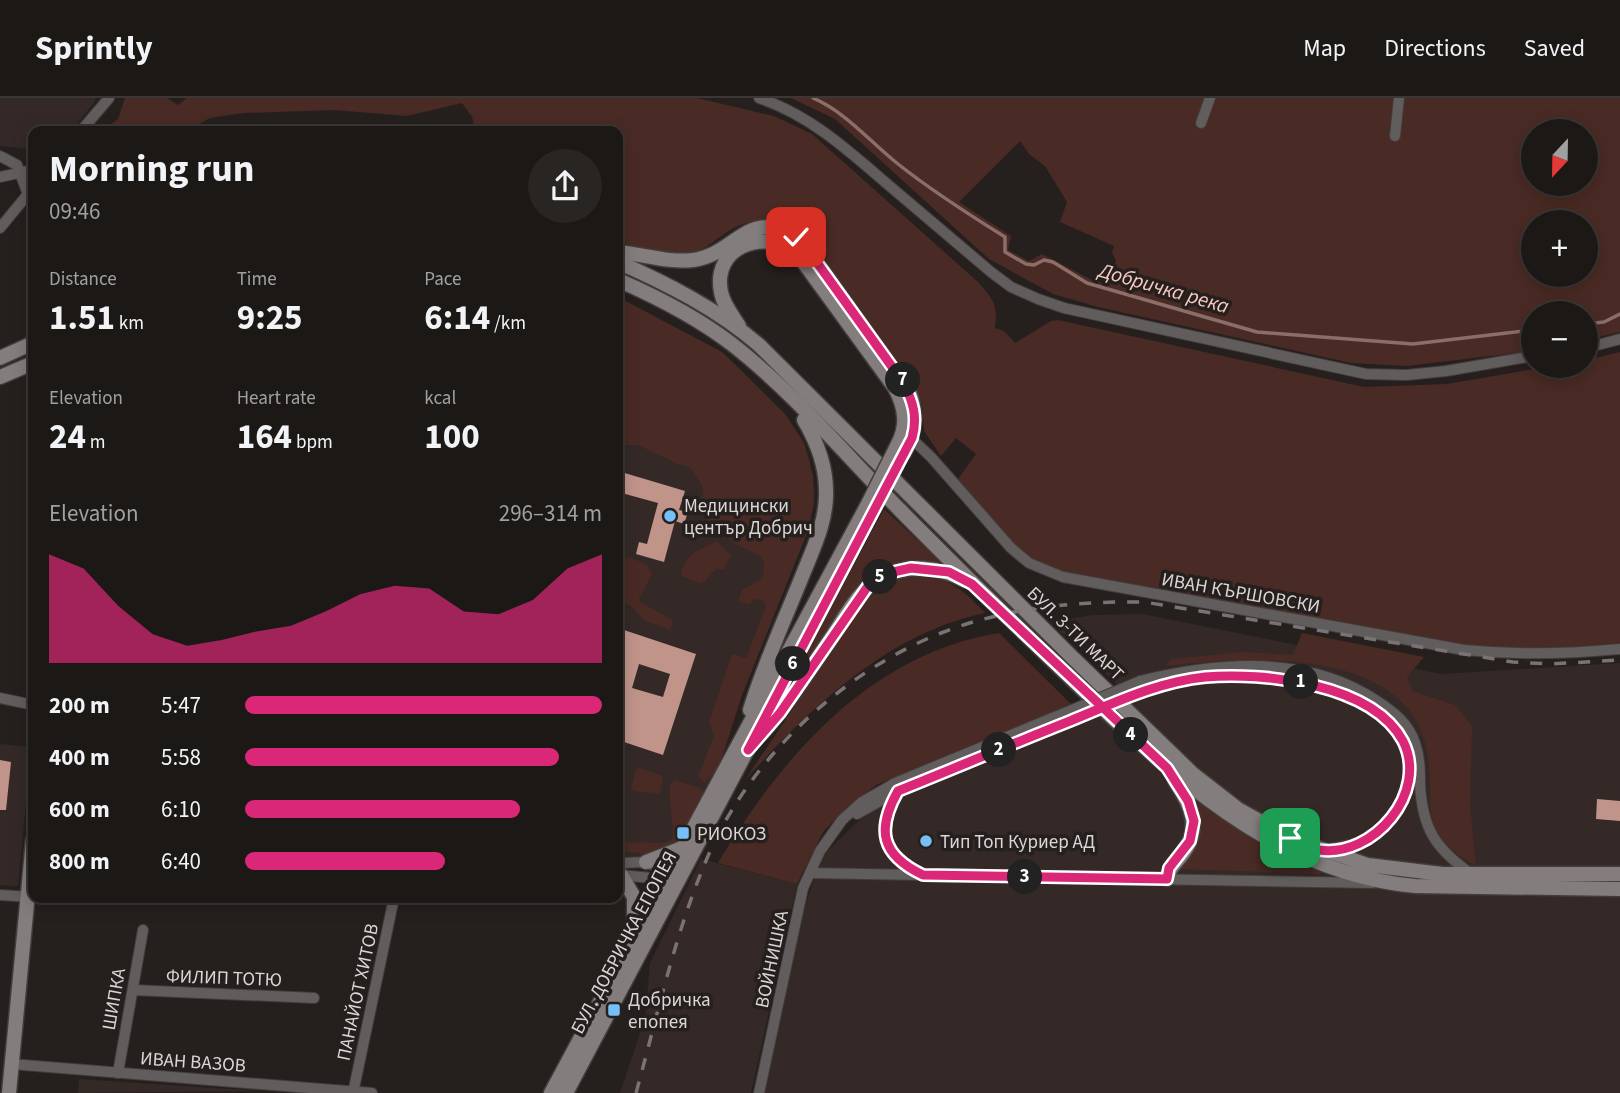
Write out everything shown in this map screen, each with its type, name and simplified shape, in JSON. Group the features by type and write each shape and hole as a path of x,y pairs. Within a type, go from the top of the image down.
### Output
{"main road":[{"path":"623,253 668,260 696,260 757,228 782,230 796,237 910,394 916,418 904,442"},
{"path":"741,330 720,291 720,281 727,260 744,245 754,241 776,241 786,245 796,252 895,388 904,414 904,442"},
{"name":"БУЛ. 3-ТИ МАРТ","path":"623,264 693,299 741,330 1194,774 1250,816 1290,838 1320,850 1345,859 1392,869 1471,874 1620,874"},
{"name":"БУЛ. 3-ТИ МАРТ","path":"623,283 687,315 729,343 792,400 972,584 1167,768 1212,804 1269,840 1338,869 1401,884 1620,889"},
{"path":"0,358 28,346"},
{"path":"1,377 28,365"},
{"path":"1,377 28,374"},
{"path":"743,748 753,699 816,542 825,506 825,474 821,458 814,438 792,400"},
{"name":"БУЛ. ДОБРИЧКА ЕПОПЕЯ","path":"551,1093 633,937 669,883 681,872 904,442"},
{"path":"743,748 780,713 858,598 874,582 893,572 928,568 949,572 972,584"},
{"name":"БУЛ. ДОБРИЧКА ЕПОПЕЯ","path":"566,1093 669,883 682,848 743,748"},
{"path":"1167,768 1188,801 1194,821 1190,841 1169,868 1167,879"},
{"path":"646,862 682,848"},
{"path":"623,878 634,897 633,937"},
{"path":"9,1093 29,903"}],"street":[{"path":"759,98 785,107 820,128 846,147 991,272 1011,287 1038,299 1129,323 1366,374 1407,375 1446,371 1521,358"},
{"path":"1201,123 1210,98"},
{"path":"1395,136 1399,98"},
{"path":"85,126 104,100"},
{"path":"0,156 28,172"},
{"path":"0,177 28,172"},
{"path":"0,228 28,195"},
{"path":"1598,345 1620,339"},
{"name":"ИВАН КЪРШОВСКИ","path":"904,442 931,457 1011,548 1029,563 1063,577 1464,650 1511,655 1560,655 1620,649"},
{"path":"830,837 864,809 898,791 1142,685 1210,667 1257,667 1314,673 1337,679 1386,706 1410,731 1419,756 1423,809 1430,832 1444,853 1471,874"},
{"path":"1142,685 1219,676 1312,683 1357,701 1387,723 1401,738 1408,758 1407,787 1402,802 1393,818 1365,840 1340,848 1320,850"},
{"path":"0,698 28,704"},
{"path":"830,837 851,812 884,789 1076,714"},
{"path":"898,791 887,813 885,839 899,861 923,875"},
{"name":"ВОЙНИШКА","path":"759,1093 803,888 830,837"},
{"path":"623,870 646,862 660,868 669,883"},
{"path":"623,872 669,883"},
{"path":"810,873 1401,884"},
{"path":"0,895 28,897"},
{"name":"ПАНАЙОТ ХИТОВ","path":"353,1092 393,903"},
{"name":"ШИПКА","path":"118,1073 143,930"},
{"name":"ФИЛИП ТОТЮ","path":"132,990 314,998"},
{"name":"ИВАН ВАЗОВ","path":"11,1064 372,1093"}],"shaded area":[{"path":"0,98 95,98 76,126 28,126 28,149 0,146"},
{"path":"125,98 167,98 178,105 187,98 697,98 774,116 812,134 978,282 993,302 996,313 995,328 1004,331 1015,343 1051,321 1058,320 1364,387 1447,384 1521,371 1521,378 1598,378 1598,357 1620,352 1620,643 1542,648 1465,645 1064,573 1031,559 1014,545 958,479 976,454 956,438 941,456 924,431 922,404 916,390 812,242 802,234 781,224 758,221 735,227 692,253 674,255 623,243 623,126 474,126 472,117 462,103 407,116 335,110 244,113 210,118 196,126 108,126 118,119"},
{"path":"791,98 1620,98 1620,332 1598,337 1598,301 1521,301 1521,352 1407,366 1351,363 1098,307 1053,294 989,259 835,119","holes":["1020,141 1029,154 1045,166 1067,202 1060,222 1114,246 1112,253 1116,260 1107,284 1092,280 1042,254 1029,261 1008,250 1011,236 959,202"]},
{"path":"623,300 722,352 785,414 804,443 815,492 811,521 742,695 718,770 677,842 646,855 623,857"},
{"path":"623,300 722,352 785,414 804,443 813,476 814,504 805,538 742,695 718,770 704,783 698,776 714,736 709,722 732,654 746,658 766,606 763,600 756,599 749,604 741,603 739,598 742,590 763,578 764,563 761,556 737,545 706,519 702,507 703,487 690,467 638,445 623,445"},
{"path":"884,509 943,564 910,561 891,565 863,581 778,706"},
{"path":"717,541 731,556 724,569 716,569 702,584 681,576 689,558 698,550"},
{"path":"629,557 646,564 652,574 639,599 641,603 673,620 670,630 644,620 631,606 623,602 623,561"},
{"path":"909,576 933,578 952,584 985,613 949,623 883,656 853,677 796,726 745,780 864,603 885,583"},
{"path":"1142,614 1441,674 1620,663 1620,1093 763,1093 806,903 827,852 858,821 898,795 1135,702 1050,622 1093,615"},
{"path":"999,633 1072,705 876,785 843,811 823,832 797,884 718,863 771,785 801,749 834,716 870,687 910,663 953,645"},
{"path":"1302,633 1424,657 1407,677 1412,691 1455,705 1472,726 1470,804 1476,866 1457,854 1437,831 1432,820 1428,758 1416,721 1393,694 1360,676 1322,666 1239,660 1165,666 1172,659 1241,652 1293,655"},
{"path":"0,744 28,747 28,779 18,886 0,885"},
{"path":"639,768 663,776 660,794 633,791 631,787"},
{"path":"675,780 702,789 704,795 682,833 665,849 639,853 623,850 623,837 626,842 665,843 673,838 670,785"},
{"path":"1196,801 1257,840 1323,871 1319,874 1179,869 1196,837"},
{"path":"701,859 797,884 751,1093 620,1093 645,1019 650,963"},
{"path":"79,1079 261,1091 78,1093"}],"building":[{"name":"Медицински център Добрич","path":"623,472 685,491 679,510 688,512 684,524 675,521 664,562 636,554 639,542 647,544 658,503 623,493"},
{"path":"623,630 696,654 663,755 623,742","holes":["639,664 670,674 663,697 632,688"]},
{"path":"0,760 11,762 6,810 0,810"},
{"path":"1597,799 1620,801 1620,821 1596,819"}],"waterway":[{"name":"Добричка река","path":"813,98 847,119 924,184 1005,237 1005,252 1026,264 1034,265 1044,260 1053,262 1087,283 1257,332 1413,344 1521,331"},
{"name":"Добричка река","path":"1598,323 1620,314"}],"railway":[{"path":"636,1093 689,905 713,845 731,811 779,747 838,692 905,649 941,633 990,617 1041,608 1144,602 1513,662 1551,664 1620,660"}],"place":[{"name":"Медицински център Добрич","path":"670,516"},
{"name":"РИОКОЗ","path":"683,833"},
{"name":"Тип Топ Куриер АД","path":"926,841"},
{"name":"Добричка епопея","path":"614,1010"}],"route":[{"path":"796,237 903,382 910,394 916,418 912,438 748,750 780,713 868,586 893,572 928,568 949,572 972,584 1061,669 1102,708 1143,747 1167,768 1188,801 1194,821 1190,841 1169,868 1167,879 923,875 906,867 893,854 884,834 887,813 898,791 1078,718 1144,690 1207,677 1270,678 1312,683 1357,701 1379,716 1401,738 1408,758 1407,787 1393,818 1382,829 1365,840 1340,848 1320,850 1290,838"}]}
